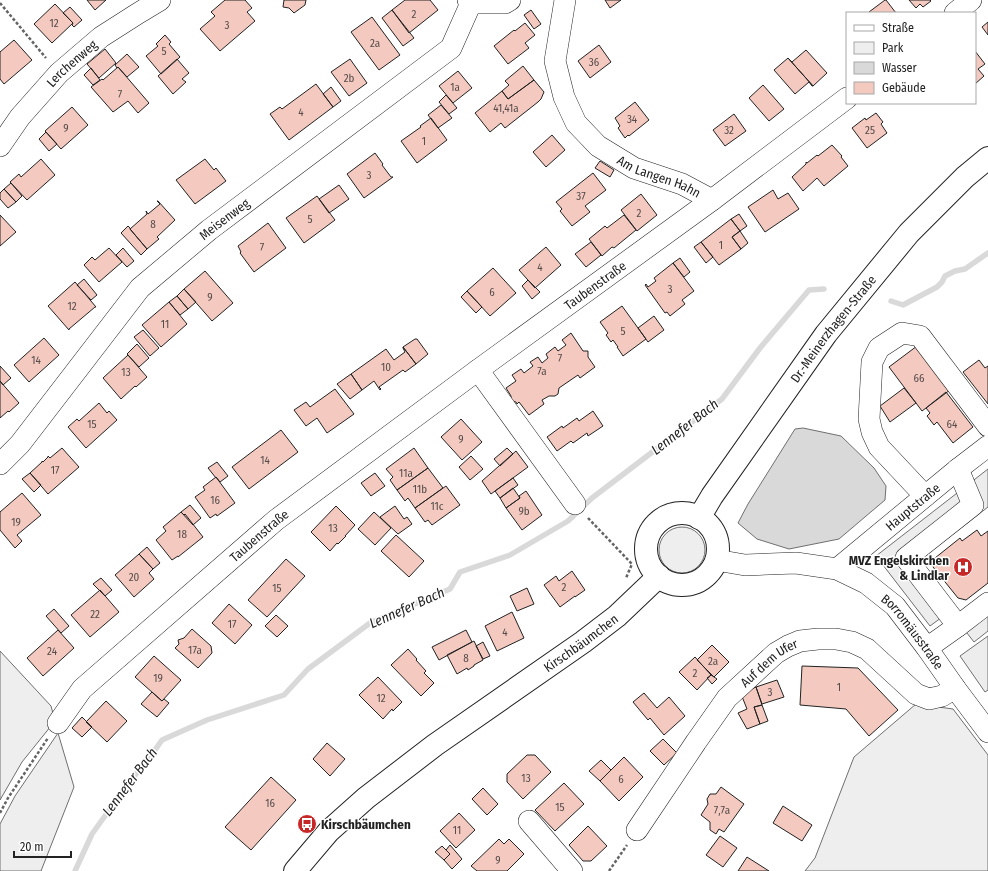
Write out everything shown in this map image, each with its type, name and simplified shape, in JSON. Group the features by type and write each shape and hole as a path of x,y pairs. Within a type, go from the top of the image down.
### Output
{"main road":[{"name":"Dr.-Meinerzhagen-Straße","path":"699,518 712,496 826,334 909,233 965,177 988,158"},
{"path":"679,513 690,514 699,518 709,525 716,536 718,548 716,560 709,572 698,581 684,585 671,583 658,576 652,569 647,559 646,548 652,528 659,521 679,513"},
{"name":"Kirschbäumchen","path":"295,871 329,831 366,798 435,745 583,642 617,616 658,576"}],"street":[{"name":"Lerchenweg","path":"0,146 20,117 59,73 101,37 160,0"},
{"path":"470,1 505,3 510,0"},
{"name":"Am Langen Hahn","path":"565,0 555,61 564,96 576,123 598,146 634,168 682,184 712,200 846,99"},
{"path":"956,12 971,0"},
{"name":"Meisenweg","path":"0,464 20,444 140,288 209,230 451,48 470,1"},
{"name":"Taubenstraße","path":"58,723 82,689 276,520 478,370 712,200"},
{"path":"925,496 879,447 872,432 869,419 872,362 879,348 902,334 920,336 988,426"},
{"path":"478,370 580,509"},
{"name":"Hauptstraße","path":"837,568 988,446"},
{"path":"958,469 973,505 906,558 958,626"},
{"name":"Borromäusstraße","path":"716,560 745,565 796,563 837,568 866,583 895,606 955,688 986,726"},
{"path":"927,648 988,603"},
{"name":"Auf dem Ufer","path":"637,830 727,698 776,653 788,646 818,638 852,642 867,649 916,694 929,699 942,696 955,688"},
{"path":"529,821 572,871"}],"path":[{"path":"0,3 46,57"},
{"path":"580,509 632,564 624,584 636,598"},
{"path":"0,813 8,798 58,723"},
{"path":"609,871 637,830"}],"green space":[{"path":"682,527 695,531 701,537 705,550 701,563 695,569 682,573 669,569 663,563 659,550 663,537 669,531"},
{"path":"0,651 51,706 55,721 22,762 0,800"},
{"path":"916,704 953,709 988,755 988,871 805,871 815,858 854,757"},
{"path":"58,733 74,787 41,871 0,871 0,824 15,796"}],"shaded area":[{"path":"988,469 988,507 917,562 953,609 930,626 876,556"},
{"path":"988,610 988,631 974,642 963,628"},
{"path":"988,636 988,690 985,692 960,656"}],"water":[{"path":"803,428 841,436 874,468 886,486 885,500 839,539 789,549 757,539 738,523 748,504 795,429"}],"building":[{"path":"87,0 106,0 95,10"},
{"path":"225,0 245,0 252,8 247,12 255,21 220,51 200,29 215,16 211,12"},
{"path":"284,0 306,0 305,5 294,13 289,8 283,7"},
{"path":"405,0 430,0 438,10 409,33 392,10"},
{"path":"605,0 621,0 610,8"},
{"path":"886,0 895,12 869,12"},
{"path":"909,0 931,1 923,7 920,4 916,8"},
{"path":"55,4 73,23 52,43 34,24"},
{"path":"70,7 82,20 74,27 72,25 73,23 63,13"},
{"path":"392,10 414,38 403,46 382,18"},
{"path":"531,10 541,24 534,29 524,15"},
{"path":"372,17 400,55 379,70 351,32"},
{"path":"988,22 988,35 982,27"},
{"path":"525,23 535,35 525,43 529,48 508,64 494,46"},
{"path":"165,35 171,42 169,44 180,57 161,74 146,56 158,46 156,44"},
{"path":"14,40 32,60 4,84 0,79 0,52"},
{"path":"599,45 611,62 590,78 578,61"},
{"path":"105,49 116,63 99,78 87,64"},
{"path":"806,50 827,73 813,86 788,58 792,62"},
{"path":"976,52 985,64 978,69 984,76 976,83"},
{"path":"127,54 139,67 127,77 115,65"},
{"path":"788,58 813,86 809,82 795,94 774,70"},
{"path":"177,59 189,73 182,79 186,82 173,94 158,76"},
{"path":"350,59 367,83 349,96 331,72"},
{"path":"523,66 534,80 508,99 502,91 509,85 505,81"},
{"path":"118,67 149,103 138,113 128,101 113,112 91,87 102,79 103,80"},
{"path":"91,68 100,80 93,85 84,75"},
{"path":"458,71 472,88 453,103 439,86"},
{"path":"534,80 544,92 541,99 505,128 501,123 490,132 475,113 502,91 508,99"},
{"path":"316,84 333,107 289,140 270,114 280,107 282,109"},
{"path":"763,85 784,109 769,121 749,98"},
{"path":"331,87 341,101 333,107 323,94"},
{"path":"446,95 457,108 449,114 439,102"},
{"path":"635,102 649,120 625,138 618,128 620,126 615,118"},
{"path":"441,105 452,118 438,128 428,115"},
{"path":"72,107 88,125 61,149 45,131"},
{"path":"876,113 883,122 881,124 887,133 867,148 852,128 865,118 866,120"},
{"path":"734,114 746,131 725,146 713,130"},
{"path":"431,118 447,140 417,163 401,141"},
{"path":"46,132 57,144 49,151 39,139"},
{"path":"552,135 565,150 546,167 533,152"},
{"path":"832,145 842,156 841,157 848,166 824,186 817,178 803,191 792,177 806,164 806,162 807,163 817,155 818,156"},
{"path":"375,153 391,177 393,177 364,198 347,174"},
{"path":"41,159 55,175 27,200 10,182 19,174 21,177"},
{"path":"205,159 214,170 216,168 226,181 195,204 176,180"},
{"path":"600,161 614,170 610,177 595,168"},
{"path":"593,173 606,190 585,206 590,212 572,226 560,211 562,209 556,202"},
{"path":"11,183 22,196 16,202 4,189"},
{"path":"339,185 349,199 329,213 319,199"},
{"path":"4,189 16,202 8,208 0,199 0,193"},
{"path":"773,190 778,199 788,193 799,209 765,232 748,207"},
{"path":"641,194 657,215 637,231 621,210"},
{"path":"317,196 335,220 304,243 286,218"},
{"path":"158,201 175,220 157,237 159,239 147,249 130,229 147,214 146,211 148,214 160,204"},
{"path":"739,214 747,226 740,231 731,219"},
{"path":"0,215 16,232 0,246"},
{"path":"624,215 636,230 602,256 589,239 605,226 607,228"},
{"path":"731,219 740,231 732,237 741,249 719,265 701,242"},
{"path":"268,223 286,248 254,272 240,253 241,252 238,246"},
{"path":"128,226 147,249 141,255 121,233"},
{"path":"740,231 748,243 741,249 732,237"},
{"path":"591,242 601,255 586,267 575,254"},
{"path":"701,242 713,257 706,263 694,247"},
{"path":"546,247 561,265 535,288 519,270"},
{"path":"109,248 122,262 99,282 84,265 92,257 95,260"},
{"path":"123,248 134,261 127,267 116,255"},
{"path":"680,258 690,272 684,277 673,263"},
{"path":"673,263 694,291 682,300 685,304 670,316 667,312 665,313 645,285 646,284 648,287 656,281 654,278"},
{"path":"493,268 516,293 490,316 467,291"},
{"path":"205,271 233,303 212,321 184,289"},
{"path":"84,279 97,295 91,300 77,285"},
{"path":"528,280 540,292 532,299 522,286"},
{"path":"75,282 96,307 69,330 48,306"},
{"path":"184,289 196,302 188,309 177,296"},
{"path":"467,291 482,307 476,313 461,297"},
{"path":"177,296 188,309 180,315 169,302"},
{"path":"169,302 187,324 161,347 142,325"},
{"path":"622,306 646,339 623,356 613,340 611,342 606,335 608,333 600,322"},
{"path":"654,316 664,330 648,342 638,328"},
{"path":"143,330 159,348 150,356 134,337"},
{"path":"571,333 583,351 588,351 588,357 595,367 580,378 578,375 559,388 558,394 555,396 549,396 542,400 544,404 529,415 519,402 517,404 516,402 511,401 511,396 506,388 516,381 512,375 521,369 524,373 533,366 530,362 538,357 542,363 548,358 546,354 555,347 558,351 566,345 562,340"},
{"path":"44,338 59,355 29,382 14,365"},
{"path":"417,339 428,354 416,364 403,347"},
{"path":"137,344 149,358 139,367 127,354"},
{"path":"917,346 950,390 922,411 889,367"},
{"path":"403,347 416,364 405,372 403,370 379,387 381,389 380,390 374,381 362,390 351,374 386,349 394,360 405,352"},
{"path":"128,355 147,377 121,399 103,378"},
{"path":"979,360 985,368 988,366 988,404 963,372"},
{"path":"0,366 11,378 3,385 0,381"},
{"path":"351,374 362,390 350,399 337,384"},
{"path":"0,381 19,403 0,418"},
{"path":"904,388 916,403 890,422 880,406"},
{"path":"335,389 354,414 327,433 317,418 306,426 294,410 306,402 310,407"},
{"path":"946,392 973,427 953,443 937,422 934,425 927,416 930,413 926,408"},
{"path":"99,403 107,413 109,411 117,420 86,448 68,427 77,419 79,421"},
{"path":"593,411 603,426 588,436 587,433 573,443 571,441 557,451 547,437 562,426 563,428 577,418 579,421"},
{"path":"461,419 482,442 462,460 441,437"},
{"path":"281,430 298,452 249,489 232,467"},
{"path":"62,448 79,467 48,494 30,473 48,456 50,458"},
{"path":"414,448 428,468 397,490 390,480 393,477 386,469"},
{"path":"507,448 513,454 500,466 494,459"},
{"path":"516,451 528,467 491,494 482,481"},
{"path":"471,456 483,469 470,480 459,467"},
{"path":"217,462 228,476 220,482 208,468"},
{"path":"428,468 443,488 415,508 408,498 405,501 397,490"},
{"path":"30,473 41,485 34,492 22,479"},
{"path":"375,473 385,486 371,496 361,483"},
{"path":"216,477 235,503 217,516 216,514 210,518 195,497 205,490 203,487"},
{"path":"513,478 518,485 500,498 495,491"},
{"path":"446,486 460,505 432,525 428,520 425,522 415,508"},
{"path":"513,488 520,498 506,508 500,498"},
{"path":"526,491 542,515 522,530 506,508 520,498 519,496"},
{"path":"22,493 41,515 17,535 22,541 15,548 0,530 0,512"},
{"path":"190,505 201,518 193,525 181,512"},
{"path":"336,506 355,525 330,551 311,532"},
{"path":"395,506 404,519 407,517 412,524 398,534 380,517"},
{"path":"181,512 184,515 185,514 203,537 172,560 156,540 166,531 163,527"},
{"path":"374,512 391,528 375,545 358,529"},
{"path":"977,530 981,536 988,531 988,583 966,600 958,598 933,567 935,558 960,538 962,541"},
{"path":"396,535 424,561 409,577 381,551"},
{"path":"147,547 160,563 153,569 139,554"},
{"path":"139,554 153,569 149,573 154,579 134,597 115,575"},
{"path":"286,559 305,576 267,617 248,600"},
{"path":"572,571 585,590 560,607 544,585 556,576 559,581"},
{"path":"101,578 112,590 105,596 93,584"},
{"path":"527,588 534,604 517,611 510,596"},
{"path":"100,590 119,612 90,637 71,615"},
{"path":"229,604 252,625 235,644 212,623"},
{"path":"54,609 69,626 61,633 46,616"},
{"path":"512,612 524,638 497,651 485,626"},
{"path":"276,615 288,626 277,637 265,626"},
{"path":"192,629 211,646 212,653 198,668 175,648 179,644 178,640 184,638"},
{"path":"58,630 74,648 43,676 27,658"},
{"path":"466,630 472,642 439,660 432,647"},
{"path":"474,641 483,660 468,670 467,668 457,674 447,655"},
{"path":"483,642 490,656 483,659 476,646"},
{"path":"712,645 729,662 714,677 697,660"},
{"path":"408,649 426,671 424,673 434,683 421,696 391,665"},
{"path":"154,656 181,680 162,701 135,677"},
{"path":"695,657 711,675 697,690 679,672"},
{"path":"802,666 858,668 898,710 869,736 846,709 800,705"},
{"path":"711,675 717,679 712,684 707,678"},
{"path":"378,677 402,702 393,711 392,709 383,719 359,695"},
{"path":"777,680 784,697 762,704 756,687"},
{"path":"756,687 762,705 754,707 760,724 747,729 738,713 747,709 741,694"},
{"path":"152,692 162,701 164,699 169,703 157,717 141,704"},
{"path":"644,693 657,708 669,697 685,716 664,735 650,718 648,720 633,702"},
{"path":"106,701 127,721 107,742 86,722"},
{"path":"762,705 768,721 760,724 754,707"},
{"path":"82,717 92,727 82,737 72,728"},
{"path":"663,739 677,753 664,765 650,751"},
{"path":"327,743 345,759 330,776 313,759"},
{"path":"527,755 535,755 551,772 523,799 507,782 507,774"},
{"path":"624,757 643,777 619,801 600,781"},
{"path":"601,760 611,770 600,781 589,771"},
{"path":"271,777 296,800 251,850 225,827"},
{"path":"564,783 584,804 555,831 535,810"},
{"path":"721,787 744,804 724,832 719,829 716,834 710,830 710,822 701,815 708,804 707,799 710,794 716,794"},
{"path":"483,788 498,804 487,815 472,799"},
{"path":"783,806 812,825 802,841 773,823"},
{"path":"459,813 475,830 456,848 440,831"},
{"path":"588,826 607,846 591,861 583,861 569,845"},
{"path":"720,836 737,848 723,867 706,855"},
{"path":"499,839 504,844 509,839 524,854 507,871 477,871 471,866"},
{"path":"450,845 462,859 452,869 444,860 450,854 446,850"},
{"path":"442,846 450,854 444,860 435,852"},
{"path":"747,857 769,871 738,871"}],"waterway":[{"name":"Lennefer Bach","path":"891,301 903,305 937,287 945,276 955,271 965,269 988,253"},
{"name":"Lennefer Bach","path":"75,871 92,834 162,740 207,720 284,695 308,669 370,623 450,589 460,572 510,555 568,521 592,498 722,399 760,348 809,290 824,289"}],"place":[{"name":"MVZ Engelskirchen & Lindlar","path":"963,567"},
{"name":"Kirschbäumchen","path":"307,824"}]}
